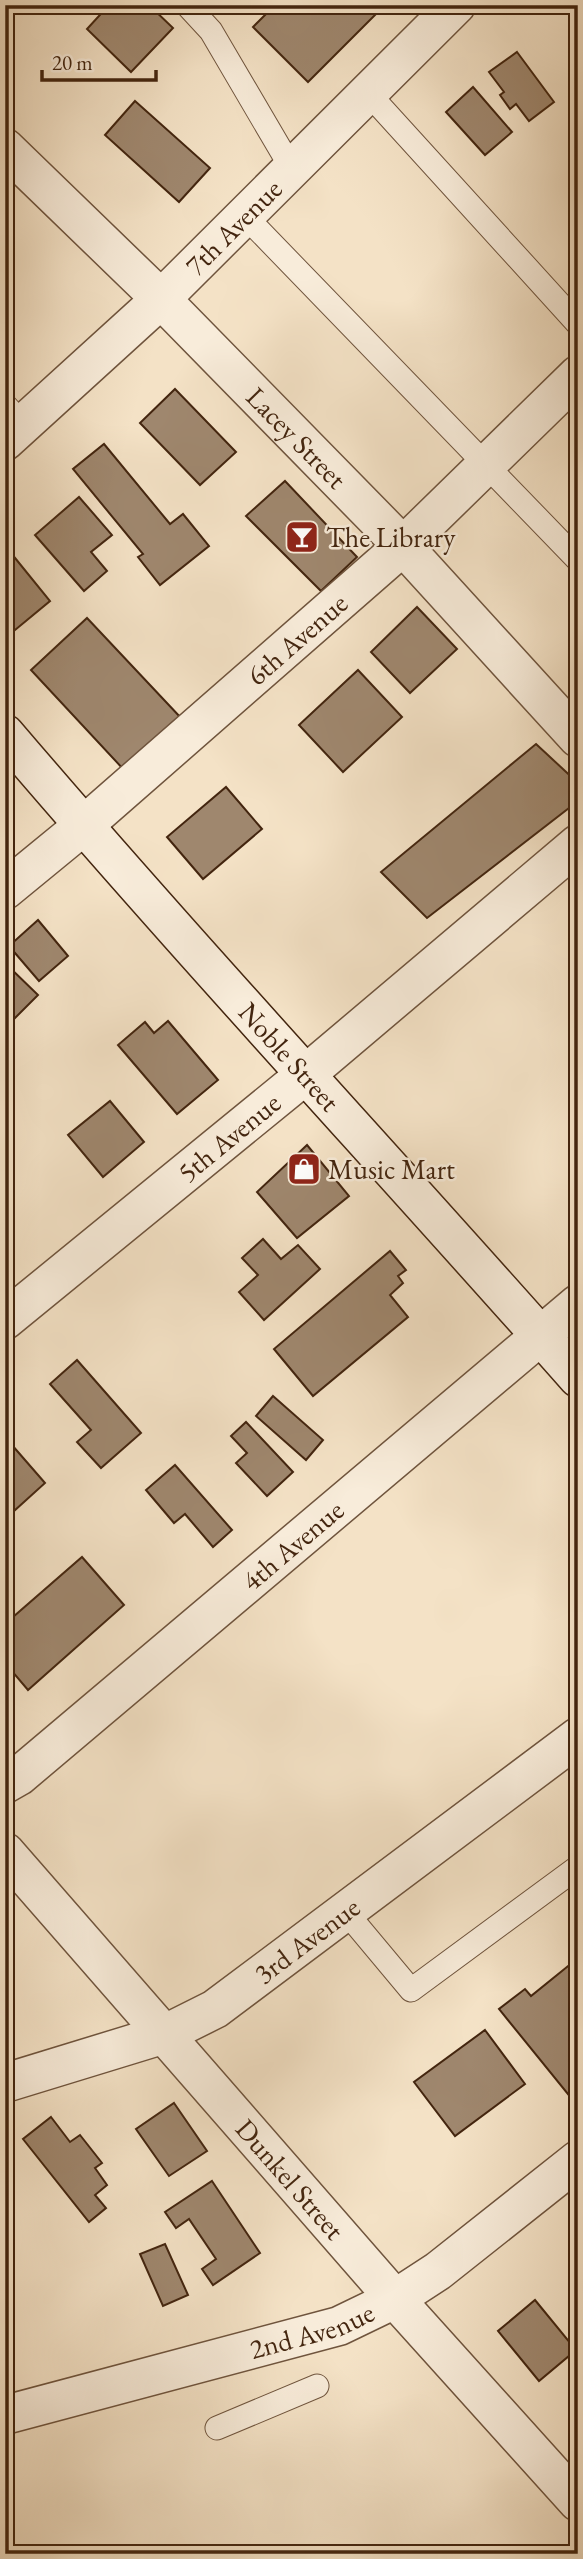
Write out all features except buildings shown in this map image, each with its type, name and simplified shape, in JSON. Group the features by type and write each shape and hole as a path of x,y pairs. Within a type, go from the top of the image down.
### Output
{"street":[{"name":"7th Avenue","path":"11,423 161,299 456,5"},
{"name":"Lacey Street","path":"5,148 161,299 403,546 578,738"},
{"name":"6th Avenue","path":"5,890 83,826 403,546 485,466 573,390"},
{"name":"Noble Street","path":"5,734 83,826 578,1378"},
{"name":"5th Avenue","path":"5,1320 305,1075 578,844"},
{"name":"4th Avenue","path":"5,1784 19,1776 578,1304"},
{"name":"3rd Avenue","path":"5,2083 165,2034 215,2009 578,1737"},
{"name":"Dunkel Street","path":"5,1852 395,2299 578,2502"},
{"name":"2nd Avenue","path":"5,2415 339,2326 395,2299 438,2271 578,2160"}],"lane":[{"path":"187,5 211,31 292,169"},
{"path":"368,93 578,324"},
{"path":"245,216 578,560"},
{"path":"345,1911 411,1990 578,1867"},
{"path":"217,2428 317,2386"}],"place":[{"name":"The Library","path":"302,537"},
{"name":"Music Mart","path":"304,1169"}]}
